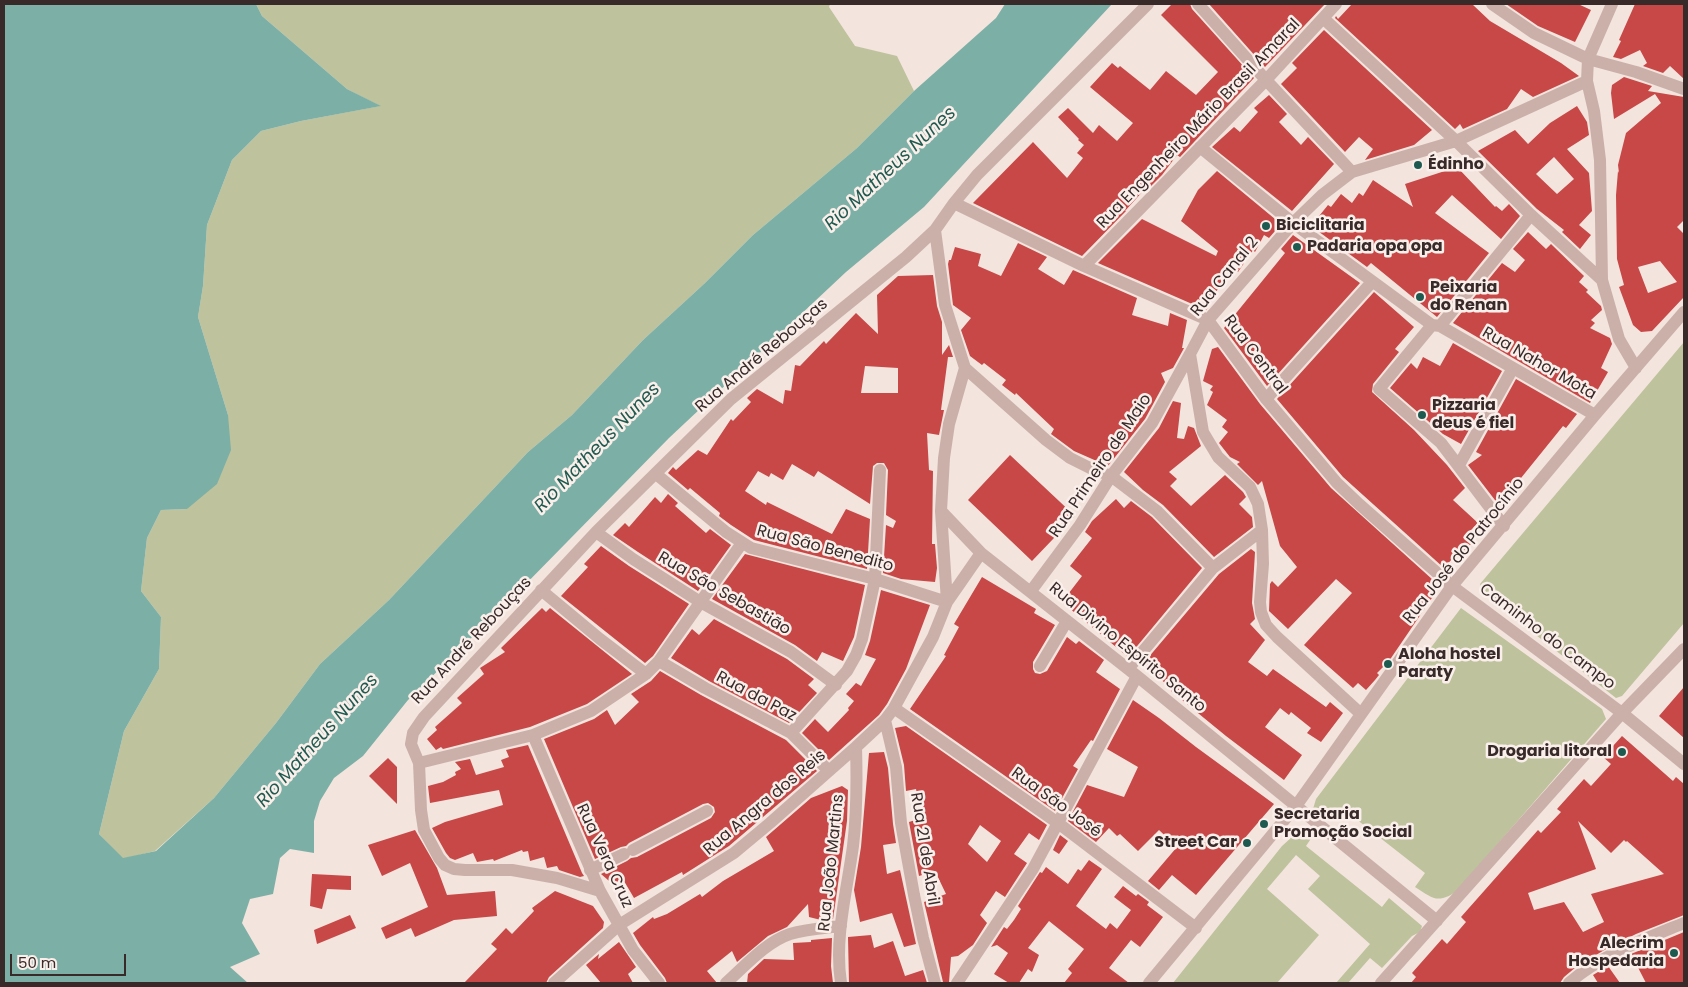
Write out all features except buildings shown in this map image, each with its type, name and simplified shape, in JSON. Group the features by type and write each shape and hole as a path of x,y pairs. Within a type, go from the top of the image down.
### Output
{"street":[{"name":"Rua André Rebouças","path":"419,763 411,744 413,733 424,717 540,590 731,399 868,290 935,230 954,203 978,175 1148,4"},
{"path":"1198,4 1352,172"},
{"name":"Rua Engenheiro Mário Brasil Amaral","path":"1084,266 1266,80 1336,4"},
{"path":"1492,4 1534,33 1588,59 1636,72 1684,89"},
{"path":"1612,4 1588,59 1587,81 1594,111 1600,160 1602,280 1619,338 1636,368"},
{"path":"1323,18 1602,280"},
{"name":"Rua Canal 2","path":"1190,354 1208,320 1293,223 1322,195 1352,172 1456,141 1587,81"},
{"name":"Rua Nahor Mota","path":"1200,147 1293,223 1372,282 1436,326 1595,415"},
{"name":"Rua Central","path":"954,203 1084,266 1208,320 1266,399 1337,482 1384,528 1452,586"},
{"path":"1504,526 1441,443 1379,390 1531,215"},
{"path":"935,230 945,305 965,368 1070,458 1111,476 1157,511 1213,568"},
{"path":"1266,399 1372,282"},
{"name":"Rua José do Patrocínio","path":"1149,983 1296,806 1452,586 1684,312"},
{"path":"1190,354 1203,432 1218,457 1250,487 1258,504 1262,530 1263,564 1260,612 1266,625 1361,714"},
{"name":"Rua Primeiro de Maio","path":"1031,591 1080,525 1111,476 1152,423 1190,354"},
{"name":"Rua Angra dos Reis","path":"947,602 941,511 944,458 949,424 965,368"},
{"path":"1459,465 1513,368"},
{"path":"791,733 848,671 862,639 875,579 880,470"},
{"name":"Rua São Benedito","path":"656,474 726,532 751,548 875,579 947,602"},
{"name":"Rua Divino Espírito Santo","path":"941,511 981,552 1133,672 1437,921"},
{"path":"959,980 1033,869 1133,672 1213,568 1262,530"},
{"name":"Rua São Sebastião","path":"596,532 702,603 792,652 836,685"},
{"path":"600,891 557,878 512,870 465,870 454,869 445,865 439,858 424,830 421,810 419,763 533,735 591,711 646,674 659,661 702,603 742,543"},
{"name":"Rua Angra dos Reis","path":"554,983 619,925 734,854 830,771 885,720 894,708 933,637 947,602 981,552"},
{"name":"Caminho do Campo","path":"1452,586 1622,713 1684,764"},
{"path":"540,590 646,674"},
{"path":"1040,666 1067,621"},
{"path":"1381,983 1622,713 1684,649"},
{"name":"Rua da Paz","path":"659,661 705,688 791,733 830,771"},
{"name":"Rua São José","path":"894,708 1058,823 1196,928"},
{"name":"Rua 21 de Abril","path":"885,720 896,767 901,823 922,938 935,983"},
{"name":"Rua Vera Cruz","path":"533,735 600,891 633,950 659,983"},
{"name":"Rua João Martins","path":"841,983 840,926 856,817 856,747"},
{"path":"590,870 708,812"},
{"path":"1569,983 1581,973 1616,953 1684,923"},
{"path":"726,983 778,939 799,931 840,926"}],"green space":[{"path":"256,4 830,4 829,7 855,46 897,56 914,91 857,148 753,235 705,283 643,340 572,415 528,452 389,600 320,664 276,723 214,798 155,851 123,859 99,834 124,731 159,669 161,617 141,591 147,538 161,510 187,509 228,415 198,317 203,286 207,225 232,160 261,131 301,121 380,106 347,89 262,16"},
{"path":"1684,342 1684,623 1622,696 1616,698 1484,594 1480,584"},
{"path":"1461,608 1602,709 1606,719 1456,892 1439,899 1431,897 1415,887 1425,873 1342,808 1332,821 1320,819 1313,809 1316,799"},
{"path":"1292,837 1312,837 1306,846 1382,907 1389,898 1422,926 1420,932 1412,936 1382,968 1370,958 1348,983 1336,983 1370,944 1308,889 1320,876 1296,855 1267,889 1319,935 1277,983 1173,983 1282,846"}],"water":[{"name":"Rio Matheus Nunes","path":"4,4 256,4 262,16 347,89 381,106 301,121 261,131 232,160 207,225 203,286 198,317 228,415 231,450 217,484 187,509 161,510 147,538 141,591 161,617 159,669 124,731 99,834 123,858 156,851 214,798 276,723 320,664 389,600 528,452 572,415 643,340 705,283 753,235 857,148 914,91 996,18 1005,4 1112,4 924,207 846,272 669,438 516,594 408,700 363,756 334,778 320,801 314,821 314,853 290,849 280,858 273,894 250,899 242,923 260,954 230,967 248,983 4,983"}],"place":[{"name":"Édinho","path":"1418,165"},
{"name":"Biciclitaria","path":"1266,226"},
{"name":"Padaria opa opa","path":"1297,247"},
{"name":"Peixaria do Renan","path":"1420,297"},
{"name":"Pizzaria deus é fiel","path":"1422,415"},
{"name":"Aloha hostel Paraty","path":"1388,664"},
{"name":"Drogaria litoral","path":"1622,752"},
{"name":"Secretaria Promoção Social","path":"1264,824"},
{"name":"Street Car","path":"1247,843"},
{"name":"Alecrim Hospedaria","path":"1674,953"}]}
